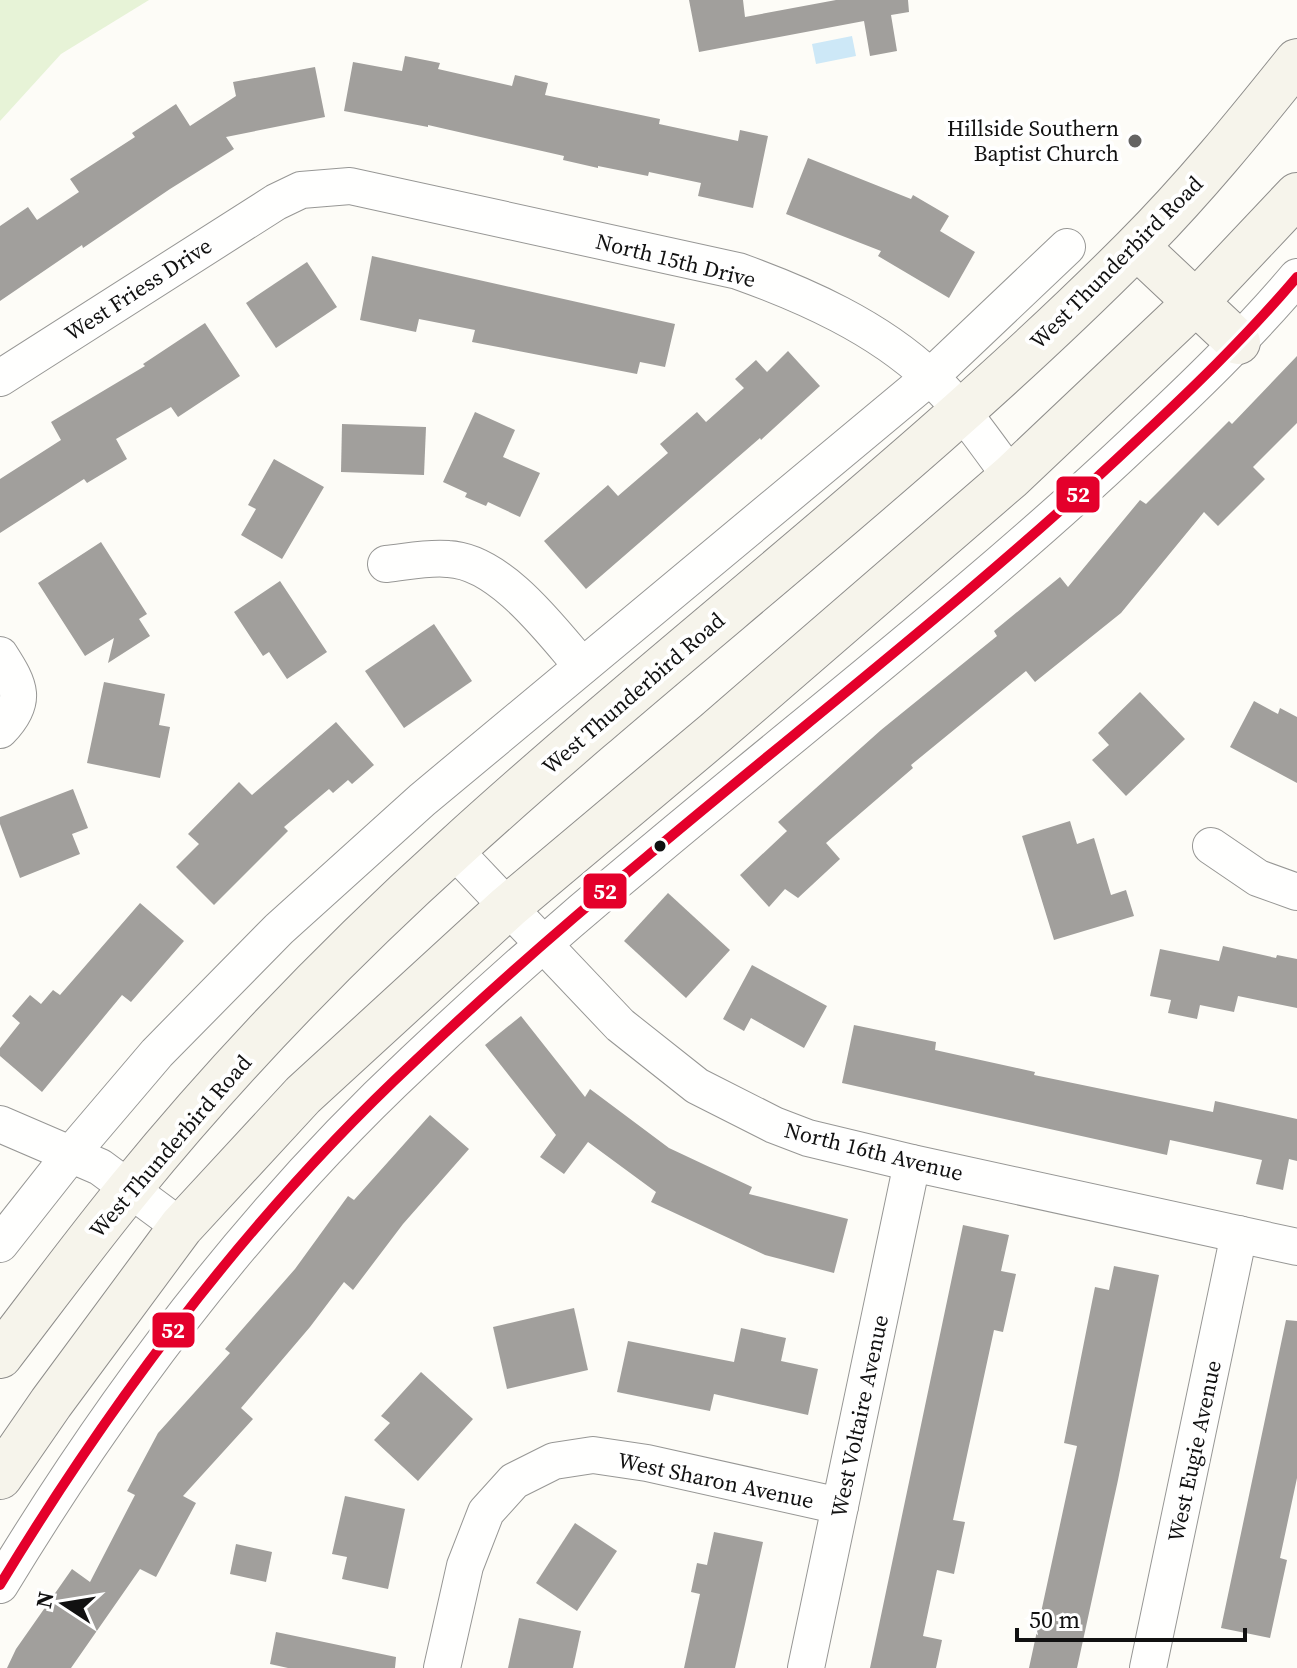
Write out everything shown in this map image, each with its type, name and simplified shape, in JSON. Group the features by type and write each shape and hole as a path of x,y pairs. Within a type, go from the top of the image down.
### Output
{"main road":[{"name":"West Thunderbird Road","path":"0,1356 129,1189 292,1006 453,849 653,674 963,411 1137,247 1227,149 1297,61"},
{"path":"0,1477 181,1227 303,1095 508,907 1011,477 1196,302 1297,195"},
{"path":"1137,247 1238,342"}],"street":[{"name":"North 15th Drive","path":"276,202 301,190 350,186 738,271 777,285 831,310 902,353 963,411 1011,477"},
{"name":"West Friess Drive","path":"0,378 276,202"},
{"name":"West Thunderbird Road","path":"0,1244 157,1053 279,929 422,800 930,377 1067,247"},
{"path":"0,1585 105,1423 223,1268 278,1203 413,1063 648,855 793,738 1061,512 1238,342 1297,277"},
{"path":"386,564 450,558 492,575 525,603 582,666"},
{"path":"0,655 18,685 20,700 9,721 0,730"},
{"path":"1211,846 1258,878 1297,892"},
{"name":"North 16th Avenue","path":"453,849 620,1025 697,1086 774,1125 808,1138 912,1163 1297,1247"},
{"path":"0,1124 100,1167 181,1227"},
{"name":"West Voltaire Avenue","path":"806,1668 912,1163"},
{"name":"West Eugie Avenue","path":"1148,1668 1239,1234"},
{"name":"West Sharon Avenue","path":"442,1668 465,1566 486,1512 514,1481 554,1461 593,1455 647,1463 840,1506"}],"green space":[{"path":"0,0 149,0 61,54 0,121"}],"water":[{"path":"852,36 856,56 816,64 812,44"}],"building":[{"path":"689,0 743,0 745,17 836,0 908,0 909,12 891,15 897,51 870,56 864,21 699,52"},
{"path":"405,56 440,63 438,69 512,86 515,75 548,83 545,95 660,119 659,124 738,141 740,130 768,136 753,208 698,196 701,183 649,172 648,176 598,168 563,160 564,156 428,125 344,111 353,62 402,71"},
{"path":"315,67 325,117 226,137 234,149 0,301 0,226 28,207 37,220 79,192 70,179 135,137 132,133 176,104 190,126 236,96 233,82"},
{"path":"808,158 911,199 913,195 949,216 940,231 975,252 949,298 878,256 881,251 786,214"},
{"path":"372,256 675,324 665,367 640,362 637,374 472,342 475,330 419,319 416,332 360,320"},
{"path":"307,262 337,307 276,348 246,303"},
{"path":"205,323 240,376 178,417 171,407 116,439 127,459 87,483 84,479 0,533 0,479 61,440 51,422 145,366 143,364"},
{"path":"788,351 820,386 586,589 544,541 608,485 618,496 668,453 660,444 697,412 706,422 744,388 735,379 756,360 767,372"},
{"path":"1297,356 1297,423 1253,467 1265,479 1218,526 1204,512 1121,613 1035,682 1026,671 911,765 913,768 826,843 840,859 798,898 785,889 769,907 740,875 787,831 778,822 881,730 997,636 994,631 1060,577 1068,587 1140,500 1146,504 1229,421 1232,424"},
{"path":"475,412 515,430 503,457 540,473 520,517 488,502 486,506 465,497 467,493 443,482"},
{"path":"342,424 426,427 424,475 341,472"},
{"path":"274,459 324,487 282,559 241,535 256,509 248,505"},
{"path":"101,542 147,614 139,619 150,636 108,663 114,638 85,656 38,583"},
{"path":"280,581 327,652 287,679 269,652 263,656 234,612"},
{"path":"434,624 472,681 404,728 365,671"},
{"path":"104,682 165,694 159,725 170,727 160,778 87,763"},
{"path":"1140,692 1185,739 1126,796 1092,760 1109,745 1098,733"},
{"path":"1254,701 1278,714 1280,708 1297,717 1297,783 1230,747"},
{"path":"336,722 374,765 352,784 348,780 333,793 329,789 284,827 288,831 214,905 176,867 199,844 188,834 239,782 252,795"},
{"path":"73,789 88,828 72,834 80,854 20,878 0,817"},
{"path":"1070,821 1077,844 1094,838 1111,895 1126,890 1134,916 1054,940 1022,836"},
{"path":"668,893 730,950 686,998 624,941"},
{"path":"140,903 184,941 131,1002 122,995 42,1092 0,1056 0,1048 20,1023 12,1016 30,995 41,1004 53,990 60,995"},
{"path":"1223,946 1276,958 1277,955 1297,959 1297,1008 1238,996 1234,1012 1200,1005 1197,1019 1168,1013 1171,1000 1150,996 1160,949 1219,961"},
{"path":"752,965 827,1006 804,1048 751,1018 744,1031 723,1019"},
{"path":"521,1016 585,1097 590,1089 669,1148 752,1187 749,1194 848,1219 834,1273 765,1255 651,1202 656,1192 588,1142 564,1174 540,1157 556,1135 485,1045"},
{"path":"854,1025 936,1042 935,1050 1035,1072 1034,1075 1213,1112 1215,1101 1297,1119 1297,1161 1289,1159 1283,1190 1256,1184 1262,1160 1170,1140 1167,1155 842,1083"},
{"path":"430,1115 469,1149 403,1224 353,1290 344,1282 241,1408 253,1419 183,1496 196,1503 156,1577 140,1569 71,1668 7,1668 16,1649 72,1569 90,1582 135,1495 127,1491 158,1433 230,1353 225,1349 295,1269 348,1196 354,1200"},
{"path":"963,1225 1009,1235 1001,1271 1016,1274 1003,1332 994,1330 953,1520 965,1522 954,1574 937,1570 923,1636 942,1640 936,1668 870,1668"},
{"path":"1114,1266 1159,1275 1118,1480 1077,1668 1029,1668 1077,1446 1064,1443 1095,1287 1109,1290"},
{"path":"574,1308 588,1370 507,1389 493,1327"},
{"path":"1286,1320 1297,1321 1297,1478 1280,1558 1287,1560 1270,1638 1221,1628"},
{"path":"741,1328 786,1338 781,1361 818,1369 808,1415 714,1394 710,1411 617,1392 628,1341 734,1362"},
{"path":"421,1372 473,1419 418,1481 374,1440 390,1423 381,1416"},
{"path":"345,1496 405,1509 388,1589 342,1579 347,1557 332,1554"},
{"path":"575,1523 617,1551 577,1611 536,1583"},
{"path":"714,1532 763,1542 745,1624 735,1668 684,1668 700,1594 691,1592 697,1563 707,1565"},
{"path":"236,1544 272,1552 266,1582 230,1574"},
{"path":"519,1618 581,1631 573,1668 508,1668"},
{"path":"276,1632 396,1657 395,1668 288,1668 270,1664"}],"transit line":[{"name":"52","path":"0,1585 90,1444 190,1309 242,1243 355,1119 557,932 954,603 1075,497 1218,362 1297,277"}],"place":[{"name":"Hillside Southern Baptist Church","path":"1135,141"}]}
